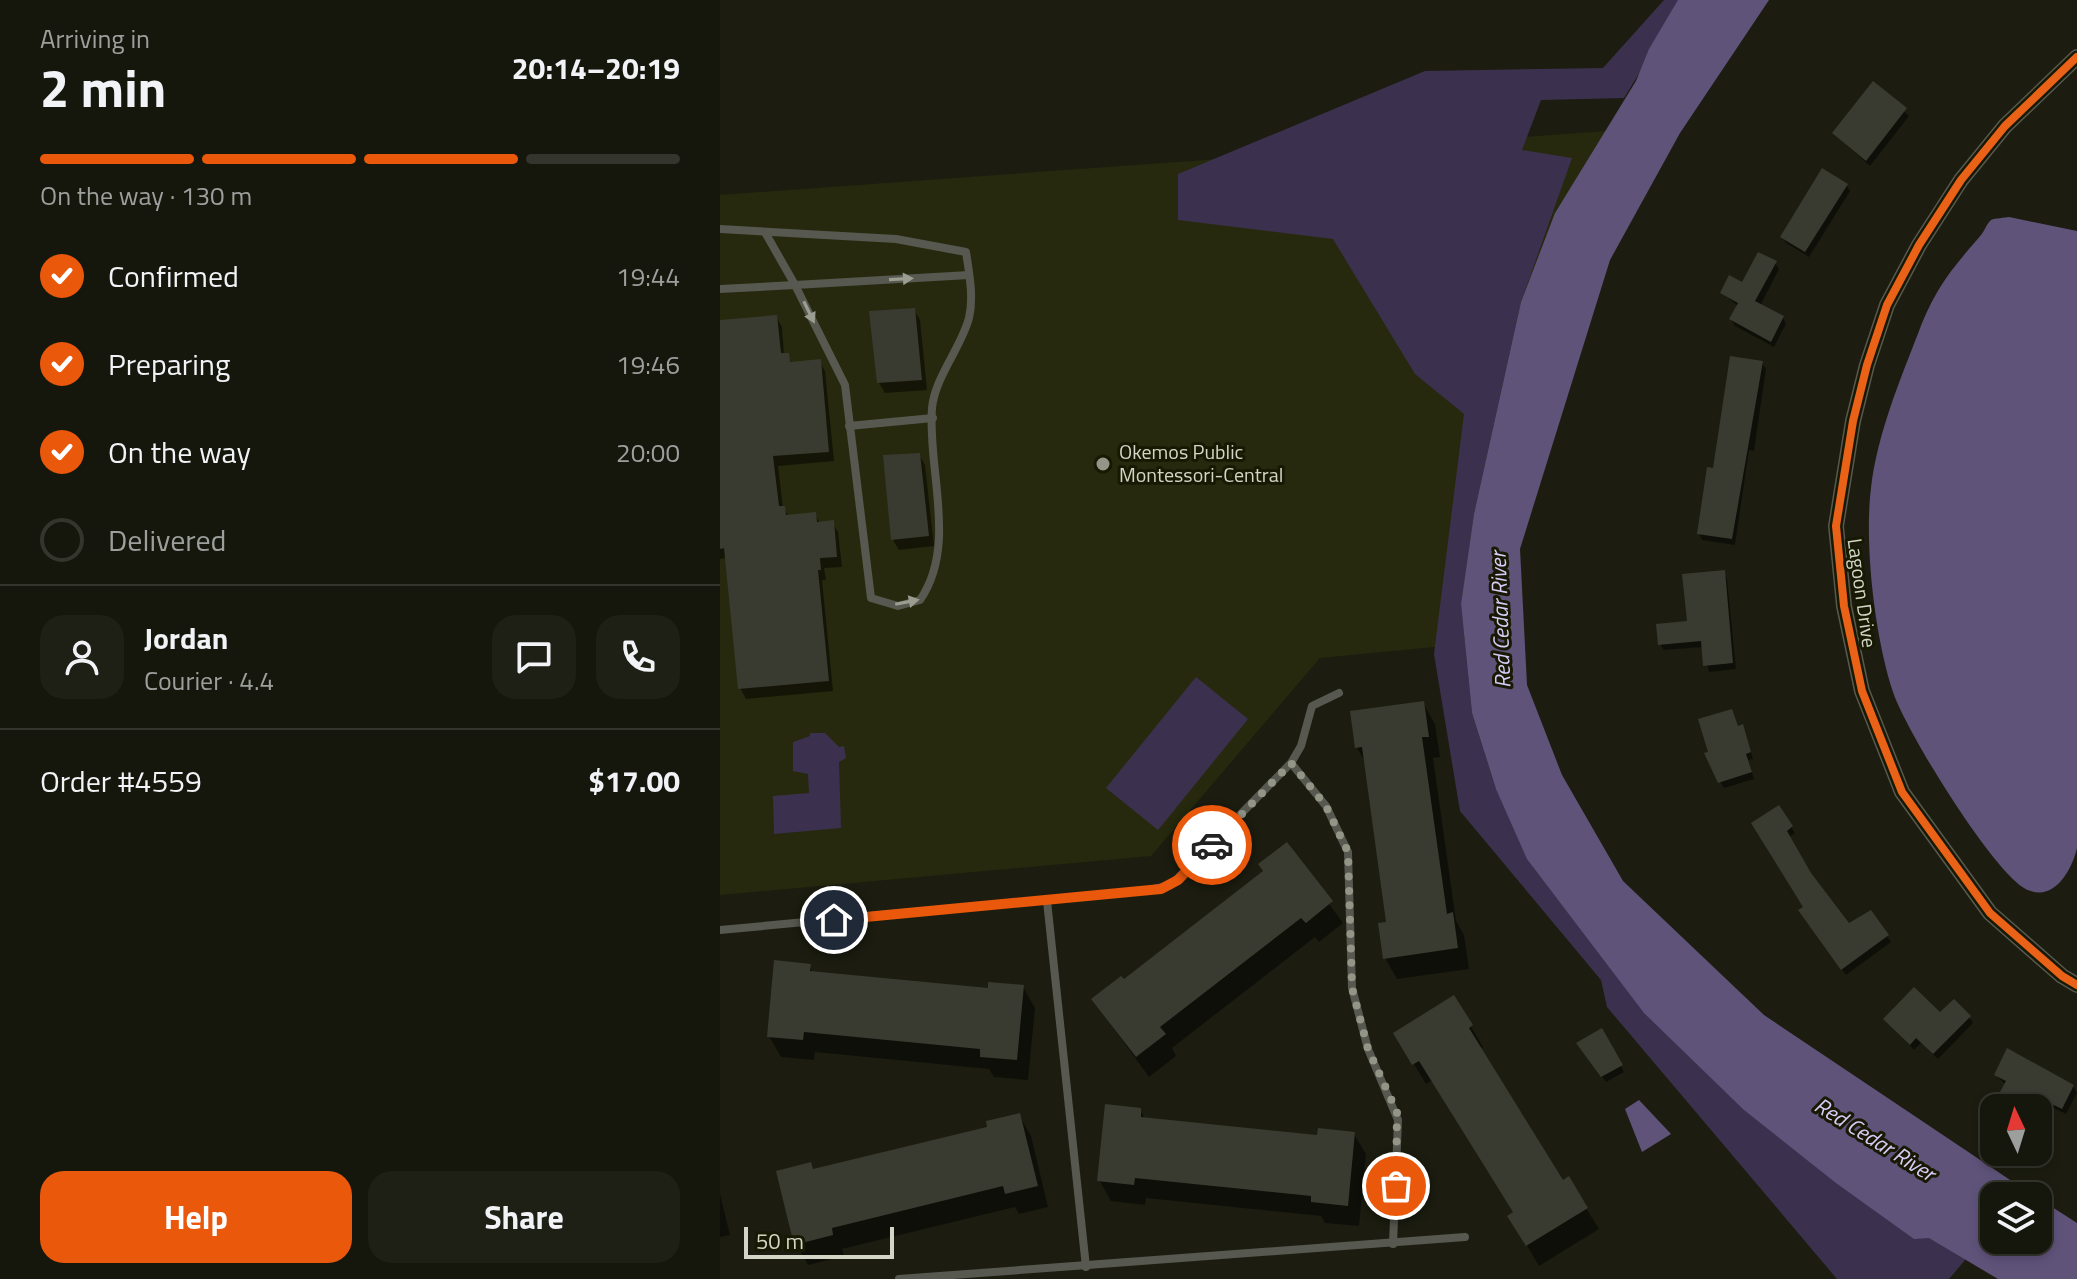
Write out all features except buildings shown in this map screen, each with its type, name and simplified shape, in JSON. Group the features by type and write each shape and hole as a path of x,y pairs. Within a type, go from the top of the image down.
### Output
{"street":[{"name":"Lagoon Drive","path":"2077,57 2005,126 1961,180 1919,245 1887,305 1853,421 1836,526 1844,606 1862,691 1902,792 1990,913 2062,976 2077,985"}],"lane":[{"path":"720,229 896,239 966,252 969,318 932,406 939,541 926,591 920,600 898,606 871,598 845,385 766,234"},
{"path":"720,289 969,275"},
{"path":"849,426 933,418"},
{"path":"720,930 1047,901 1171,885 1291,763 1301,746 1312,706 1339,693"},
{"path":"1291,763 1326,806 1348,852 1352,988 1365,1040 1398,1120 1393,1244"},
{"path":"1047,901 1086,1267"},
{"path":"899,1279 1465,1237"}],"shaded area":[{"path":"1664,0 1684,0 1624,98 1541,100 1522,150 1572,158 1521,302 1474,514 1461,604 1472,713 1496,789 1971,1253 1949,1279 1837,1279 1607,1007 1601,980 1460,811 1434,654 1464,414 1415,374 1333,239 1178,220 1178,174 1425,71 1603,68"},
{"name":"Okemos Public Montessori-Central","path":"1606,131 1555,213 1461,604 1465,644 1320,658 1151,856 720,895 720,195"},
{"path":"1196,677 1248,719 1158,830 1106,788"},
{"path":"810,733 825,733 839,747 844,746 846,758 839,762 841,828 774,834 773,796 809,793 808,774 793,771 793,742 810,736"}],"water":[{"name":"Red Cedar River","path":"1678,0 1769,0 1680,133 1610,260 1520,549 1527,685 1562,775 1623,881 1764,1015 1980,1160 1980,1166 1989,1166 2013,1182 1980,1182 1980,1254 2052,1254 2052,1207 2077,1223 2077,1279 1998,1279 1929,1238 1914,1239 1836,1183 1744,1110 1644,1013 1527,859 1496,789 1472,713 1461,604 1474,514 1521,302 1555,213 1636,81 1649,49"},
{"path":"2009,217 2077,231 2077,848 2071,866 2060,883 2044,892 2024,888 1991,854 1914,736 1893,692 1887,670 1876,619 1870,563 1869,511 1878,448 1919,331 1945,280 1990,221"},
{"path":"1639,1100 1671,1134 1642,1152 1625,1109"}],"cycle path":[{"path":"2077,57 2005,126 1961,180 1919,245 1887,305 1853,421 1836,526 1844,606 1862,691 1902,792 1990,913 2062,976 2077,985"}],"way so far":[{"path":"1212,845 1291,763 1326,806 1339,829 1348,852 1351,873 1348,945 1357,1013 1368,1049 1397,1112 1396,1186"}],"place":[{"name":"Okemos Public Montessori-Central","path":"1103,464"}],"route":[{"path":"834,920 1161,889 1178,880 1212,845"}]}
